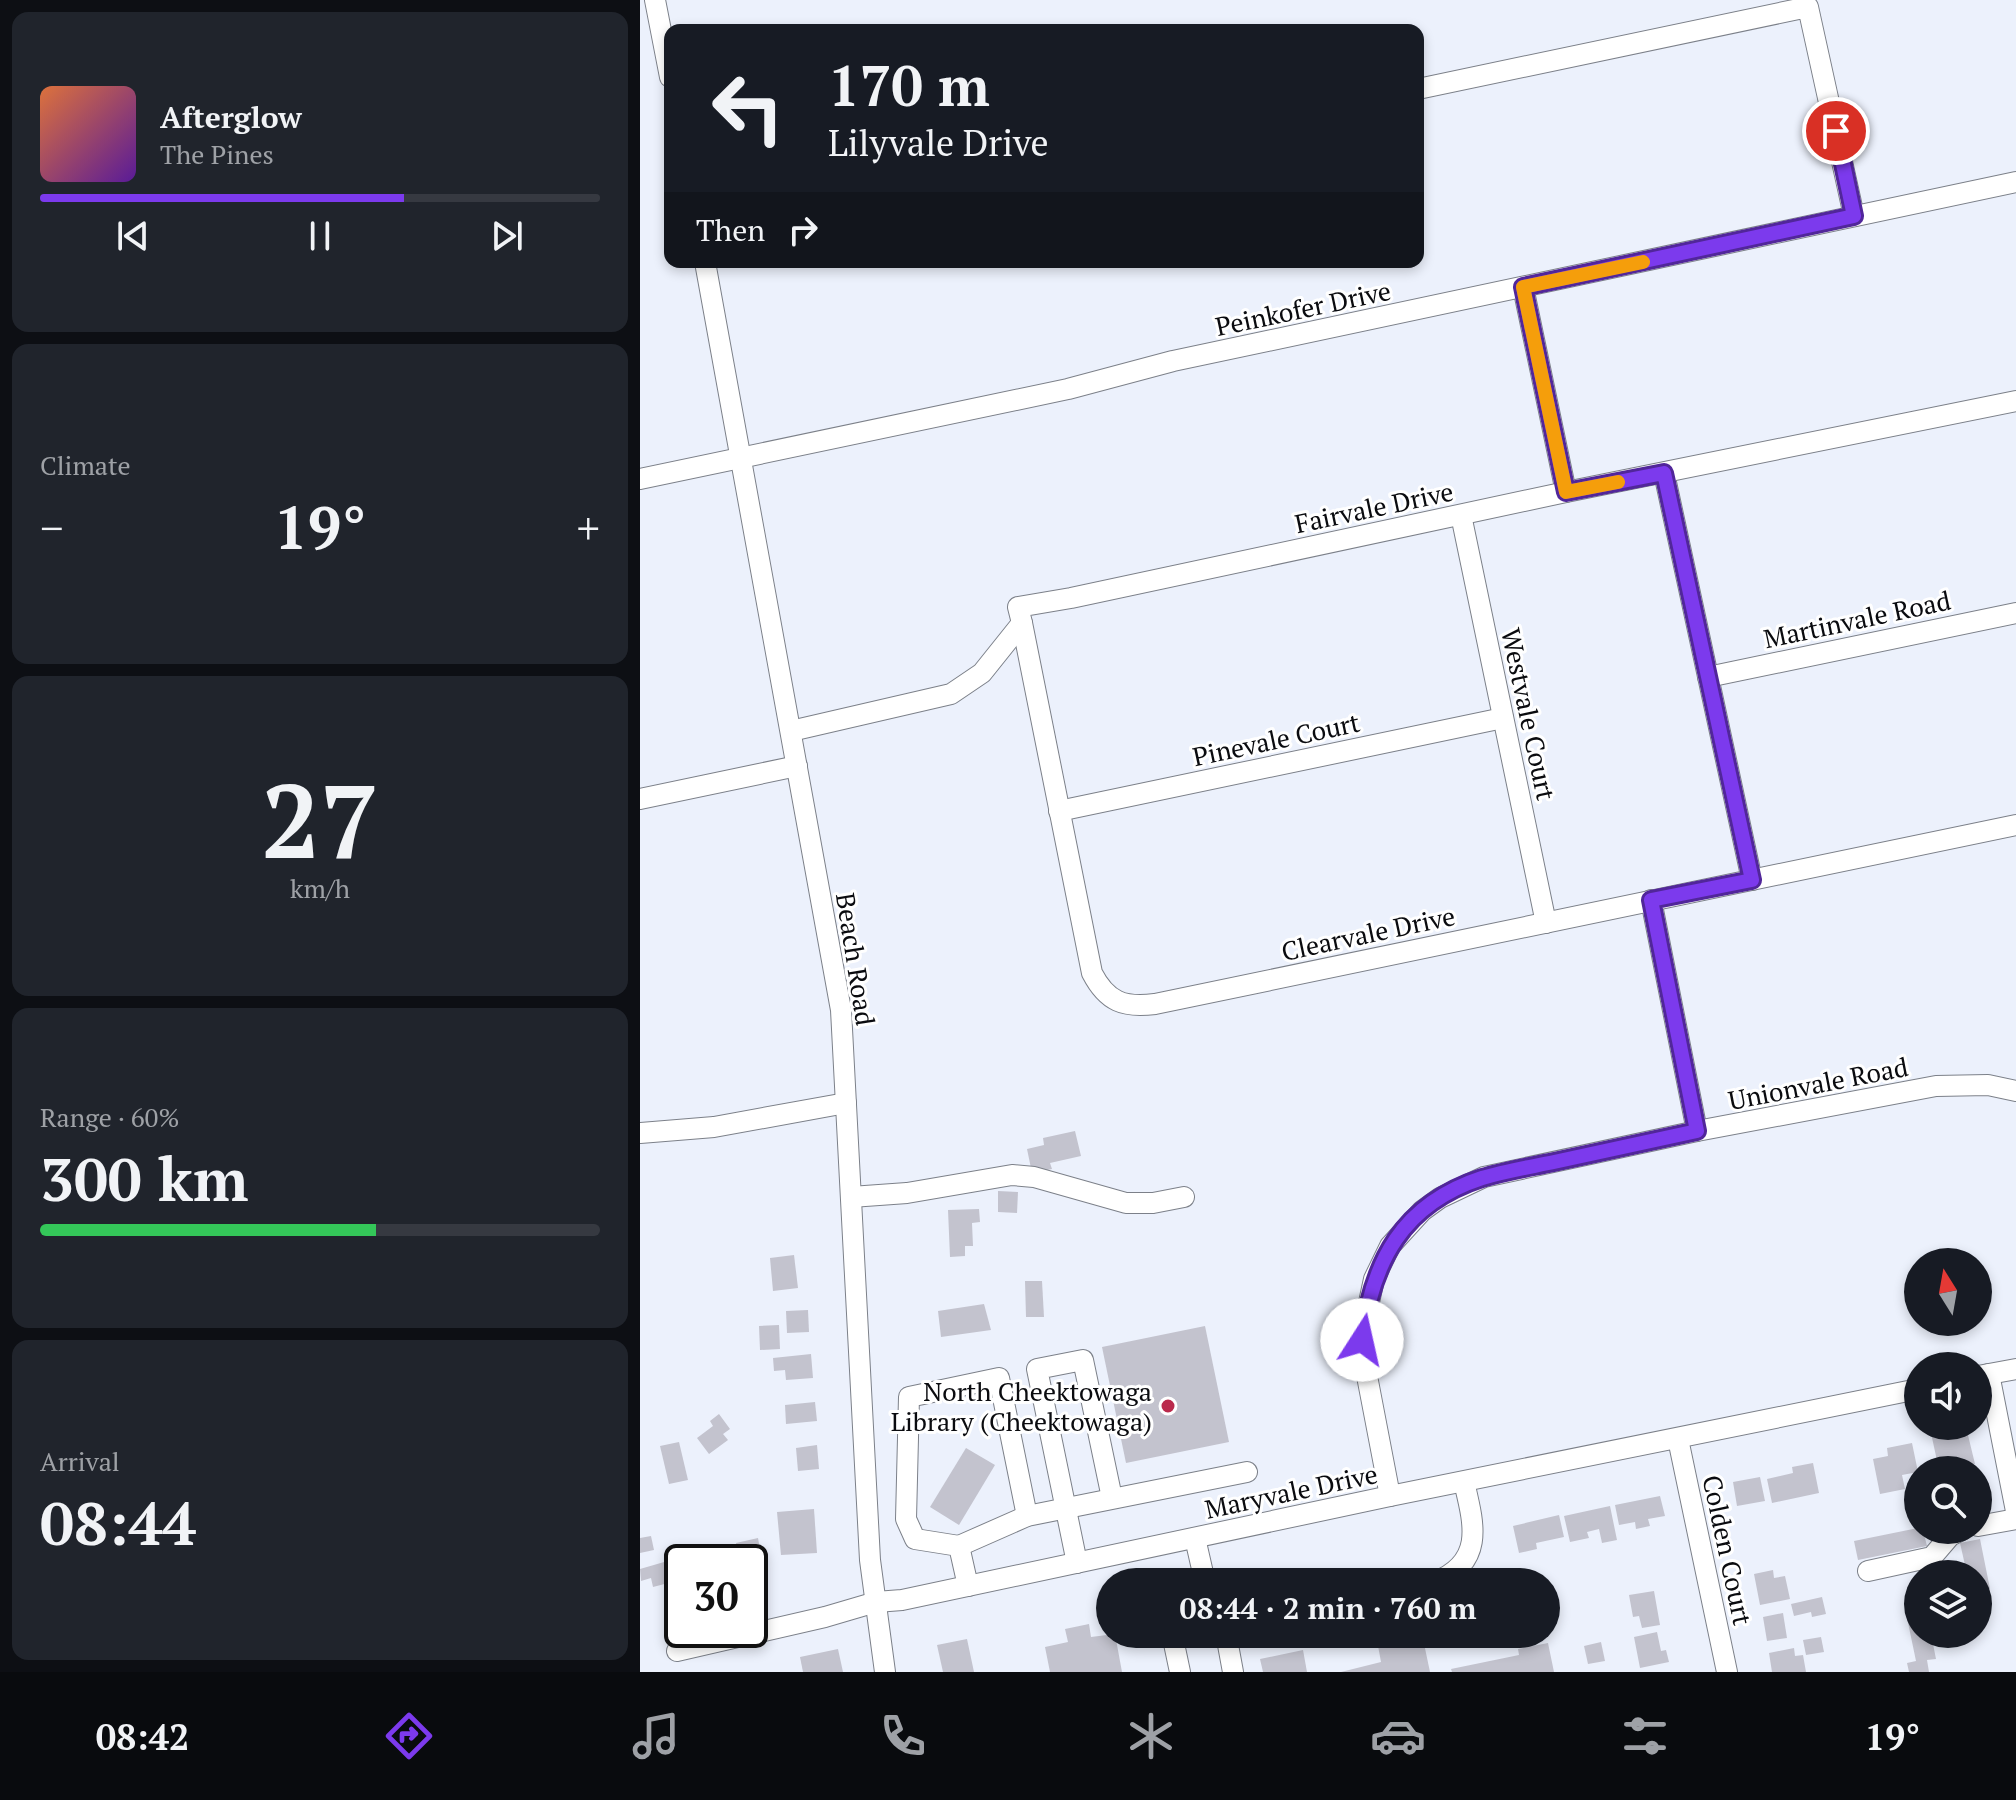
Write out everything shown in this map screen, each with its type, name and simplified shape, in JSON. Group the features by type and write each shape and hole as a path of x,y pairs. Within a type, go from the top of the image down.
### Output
{"street":[{"path":"655,0 664,46"},
{"path":"1424,88 1808,7 1854,216"},
{"name":"Peinkofer Drive","path":"640,479 1068,389 1173,361 2016,182"},
{"name":"Beach Road","path":"706,268 841,1010 870,1560 885,1672"},
{"path":"1523,287 1566,492"},
{"name":"Fairvale Drive","path":"791,731 951,694 982,673 1022,623 1018,607 2016,401"},
{"path":"1664,473 1752,880"},
{"name":"Westvale Court","path":"1461,515 1546,923"},
{"name":"Martinvale Road","path":"1708,677 2016,613"},
{"name":"Clearvale Drive","path":"1022,623 1092,973 1105,992 1129,1006 1155,1004 2016,825"},
{"name":"Pinevale Court","path":"1059,811 1503,718"},
{"path":"640,799 797,766"},
{"path":"1651,900 1697,1131"},
{"name":"Unionvale Road","path":"1390,1496 1362,1340 1374,1279 1400,1233 1440,1198 1484,1177 1697,1131 1936,1086 1975,1084 2016,1091"},
{"path":"640,1133 714,1127 846,1103"},
{"path":"851,1197 907,1193 1012,1175 1034,1177 1126,1203 1153,1203 1184,1197"},
{"path":"1077,1563 1037,1369 1083,1360 1112,1498"},
{"path":"1992,1373 2016,1369"},
{"path":"1027,1516 999,1378 909,1397 906,1519 915,1539 959,1546 1027,1516 1247,1472"},
{"name":"Maryvale Drive","path":"677,1651 876,1602 902,1600 1390,1496 1904,1392"},
{"path":"1992,1412 2016,1511"},
{"name":"Colden Court","path":"1678,1439 1727,1672"},
{"path":"1456,1568 1473,1543 1474,1524 1464,1482"},
{"path":"1992,1523 2016,1519"},
{"path":"1195,1538 1202,1568"},
{"path":"1868,1571 1932,1557 1943,1544"},
{"path":"959,1546 968,1586"},
{"path":"1175,1648 1180,1672"},
{"path":"1229,1648 1233,1672"}],"building":[{"path":"1075,1131 1081,1156 1050,1163 1052,1169 1032,1173 1027,1149 1044,1145 1043,1138"},
{"path":"998,1191 1018,1192 1017,1213 998,1212"},
{"path":"979,1209 980,1222 972,1223 973,1246 965,1246 965,1256 950,1257 948,1210"},
{"path":"794,1255 798,1288 773,1291 770,1258"},
{"path":"1025,1281 1042,1281 1044,1317 1026,1317"},
{"path":"984,1304 991,1330 941,1337 938,1311"},
{"path":"808,1310 809,1332 787,1333 786,1311"},
{"path":"779,1325 780,1349 760,1350 759,1326"},
{"path":"1205,1326 1229,1442 1126,1463 1102,1347"},
{"path":"811,1354 813,1378 786,1380 785,1370 774,1371 773,1358"},
{"path":"815,1402 817,1421 786,1424 785,1405"},
{"path":"719,1414 730,1429 723,1434 728,1440 709,1454 697,1438 713,1426 710,1421"},
{"path":"1933,1440 1969,1440 1973,1456 1936,1456"},
{"path":"679,1442 688,1480 669,1484 660,1446"},
{"path":"1912,1443 1915,1456 1904,1456 1904,1489 1880,1494 1873,1459 1888,1456 1887,1448"},
{"path":"817,1445 819,1469 798,1471 796,1448"},
{"path":"966,1448 995,1465 959,1525 930,1507"},
{"path":"1813,1463 1819,1493 1772,1503 1767,1479 1793,1473 1792,1467"},
{"path":"1760,1477 1765,1501 1737,1506 1733,1482"},
{"path":"1660,1496 1665,1516 1648,1519 1650,1526 1636,1529 1635,1522 1619,1525 1615,1505"},
{"path":"1610,1506 1617,1540 1602,1543 1599,1529 1587,1532 1589,1538 1570,1542 1564,1516"},
{"path":"814,1509 817,1553 781,1555 777,1512"},
{"path":"1559,1515 1564,1537 1536,1543 1537,1549 1519,1553 1513,1526"},
{"path":"1904,1531 1904,1544 1927,1546 1858,1560 1854,1541"},
{"path":"651,1536 654,1550 640,1553 640,1538"},
{"path":"758,1538 759,1544 736,1544"},
{"path":"1960,1544 1981,1544 1984,1560 1964,1560"},
{"path":"664,1562 664,1584 653,1587 651,1578 641,1581 640,1569"},
{"path":"1773,1570 1774,1578 1785,1576 1790,1599 1760,1605 1754,1574"},
{"path":"1654,1591 1660,1625 1642,1628 1639,1616 1633,1617 1629,1595"},
{"path":"1822,1597 1826,1614 1812,1617 1811,1612 1794,1616 1791,1604"},
{"path":"1783,1613 1787,1638 1767,1641 1763,1617"},
{"path":"1089,1624 1091,1637 1096,1636 1096,1648 1118,1648 1122,1672 1050,1672 1045,1647 1068,1642 1065,1629"},
{"path":"1657,1632 1661,1651 1666,1650 1669,1662 1640,1668 1634,1637"},
{"path":"1821,1637 1824,1652 1806,1655 1803,1640"},
{"path":"967,1639 974,1672 943,1672 937,1645"},
{"path":"1601,1642 1605,1661 1588,1664 1584,1646"},
{"path":"1378,1648 1425,1648 1430,1672 1341,1672 1381,1662"},
{"path":"1549,1648 1554,1672 1452,1672 1451,1669 1519,1655 1518,1649"},
{"path":"1794,1648 1795,1656 1803,1655 1806,1672 1772,1672 1769,1653"},
{"path":"1913,1648 1934,1648 1936,1659 1927,1660 1929,1672 1909,1672 1907,1663 1916,1661"},
{"path":"838,1649 843,1672 803,1672 800,1657"},
{"path":"1303,1650 1307,1672 1263,1672 1260,1659"}],"slow traffic":[{"path":"1618,482 1566,492 1523,287 1643,262"}],"place":[{"name":"North Cheektowaga Library (Cheektowaga)","path":"1168,1406"}],"route":[{"path":"1362,1340 1374,1279 1390,1246 1422,1211 1440,1198 1484,1177 1697,1131 1651,900 1752,880 1664,473 1566,492 1523,287 1854,216 1836,131"}]}
